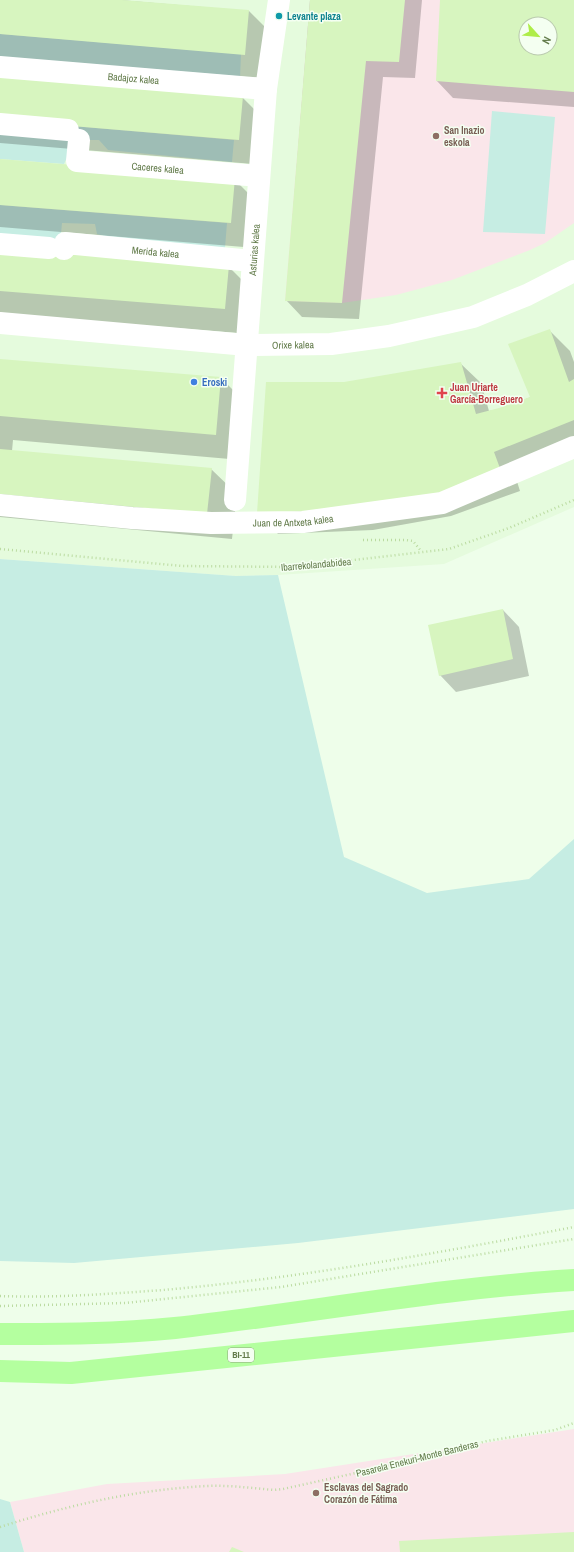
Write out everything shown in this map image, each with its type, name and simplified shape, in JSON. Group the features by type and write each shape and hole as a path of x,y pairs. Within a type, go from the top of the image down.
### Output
{"main road":[{"path":"0,1334 56,1334 174,1328 478,1288 574,1280"},
{"name":"BI-11","path":"0,1371 72,1373 574,1320"}],"street":[{"name":"Asturias kalea","path":"235,500 266,89 279,0"},
{"name":"Badajoz kalea","path":"0,67 266,89"},
{"name":"Caceres kalea","path":"0,124 74,135 77,160 259,176"},
{"name":"Merida kalea","path":"0,244 56,249 65,243 252,261"},
{"name":"Orixe kalea","path":"0,323 247,345 331,344 389,336 473,317 527,295 574,271"},
{"name":"Juan de Antxeta kalea","path":"0,505 132,518 217,523 303,522 442,504 574,447"}],"path":[{"name":"Ibarrekolandabidea","path":"0,549 182,566 293,567 449,549 509,528 574,500"},
{"path":"0,1296 33,1297 95,1295 216,1285 436,1253 574,1227"},
{"path":"0,1306 125,1303 281,1287 574,1239"},
{"name":"Pasarela Enekuri-Monte Banderas","path":"0,1527 55,1509 142,1492 207,1486 274,1490 283,1489 397,1464 487,1441 555,1430 574,1423"}],"shaded area":[{"path":"0,0 574,0 574,507 444,564 278,575 236,576 0,559"},
{"name":"San Inazio eskola","path":"310,0 574,0 574,223 545,243 452,280 396,295 342,303 285,301"},
{"path":"0,34 241,54 240,79 0,57"},
{"path":"492,111 555,117 545,234 483,232"},
{"path":"73,126 234,140 232,162 108,150 99,140 88,140"},
{"path":"0,130 67,135 74,142 64,164 0,159"},
{"path":"0,205 227,223 225,248 107,237 97,234 95,224 62,223 60,245 0,240"},
{"path":"0,559 236,576 278,575 344,857 427,893 529,879 574,839 574,1209 298,1243 74,1263 0,1261"},
{"name":"Esclavas del Sagrado Corazón de Fátima","path":"574,1429 574,1552 24,1552 10,1502 107,1484 285,1474"},
{"path":"0,1499 10,1502 24,1552 0,1552"}],"building":[{"path":"0,0 122,0 249,10 245,55 0,34"},
{"path":"310,0 405,0 399,62 366,61 342,303 285,301"},
{"path":"440,0 574,0 574,92 436,81"},
{"path":"0,76 243,96 239,140 0,120"},
{"path":"0,159 235,178 231,223 0,205"},
{"path":"0,246 229,265 225,309 0,291"},
{"path":"550,329 569,382 574,379 574,420 494,452 501,471 430,496 352,510 257,513 266,382 344,382 461,362 476,414 530,397 508,344"},
{"path":"0,359 221,377 216,435 0,416"},
{"path":"0,449 212,468 207,514 0,494"},
{"path":"503,609 513,659 439,676 428,625"},
{"path":"574,1532 574,1552 400,1552 399,1541"},
{"path":"232,1547 244,1552 229,1552"}],"place":[{"name":"Levante plaza","path":"279,16"},
{"name":"San Inazio eskola","path":"436,136"},
{"name":"Eroski","path":"194,382"},
{"name":"Juan Uriarte García-Borreguero","path":"442,393"},
{"name":"Esclavas del Sagrado Corazón de Fátima","path":"316,1493"}]}
